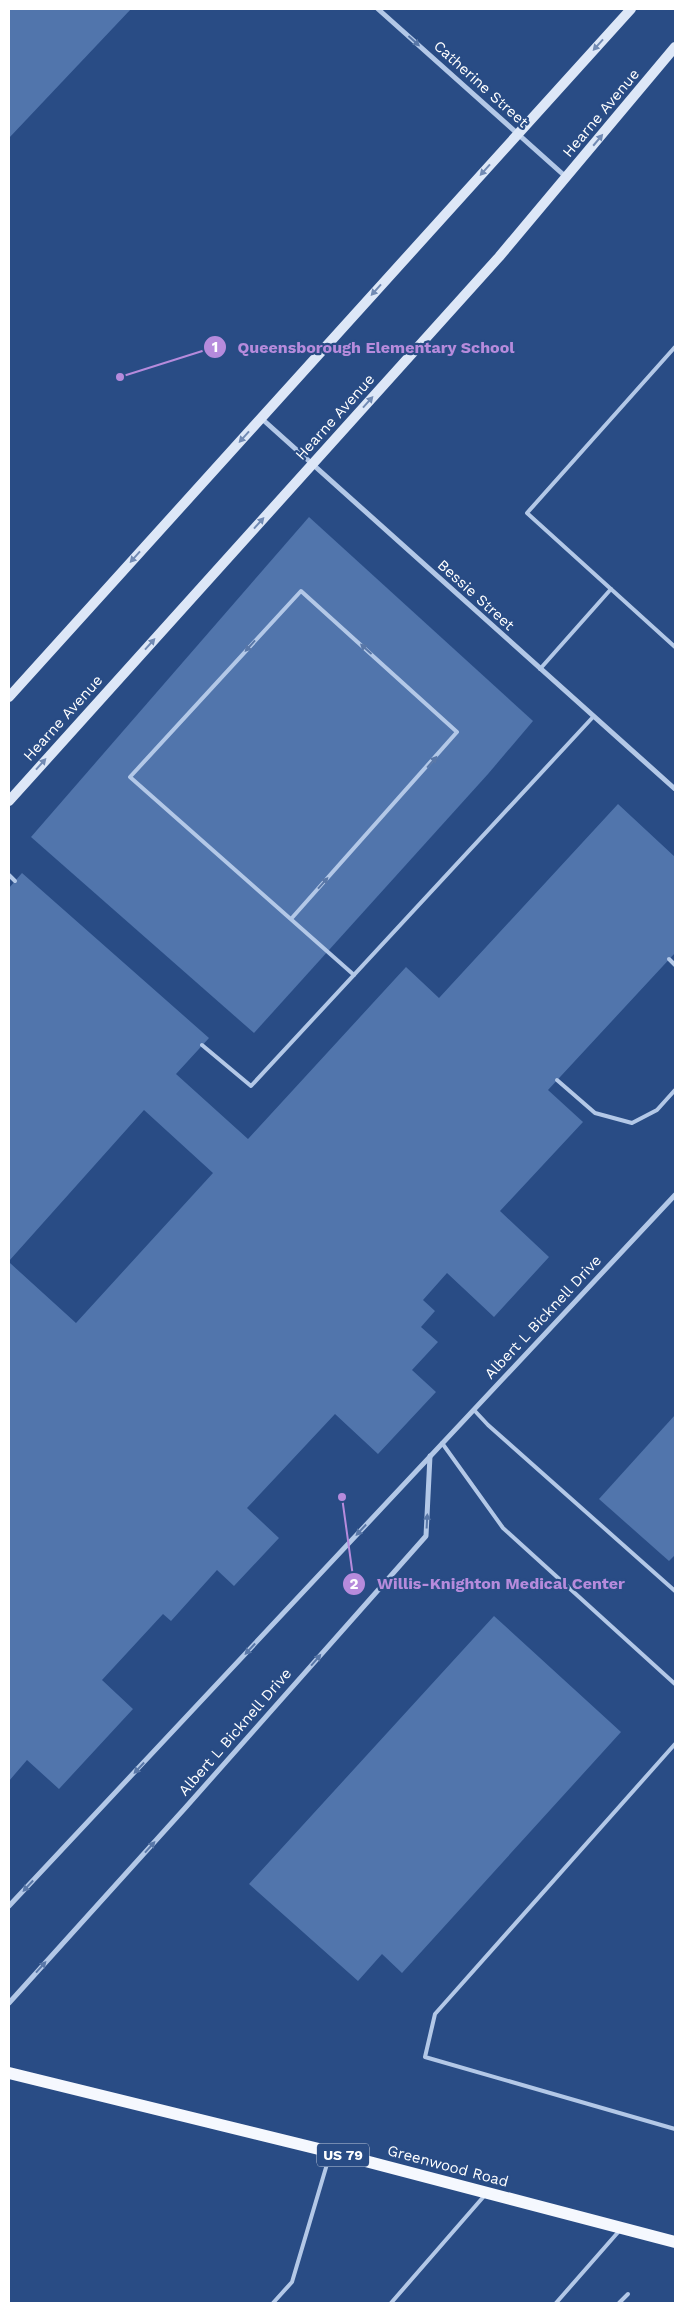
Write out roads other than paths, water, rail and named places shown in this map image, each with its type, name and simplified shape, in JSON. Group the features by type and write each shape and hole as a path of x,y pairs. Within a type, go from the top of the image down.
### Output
{"main road":[{"path":"9,696 631,9"},
{"name":"Hearne Avenue","path":"9,799 498,258 675,47"},
{"name":"Greenwood Road","path":"9,2073 331,2152 675,2242"}],"street":[{"name":"Catherine Street","path":"378,9 567,177"},
{"name":"Bessie Street","path":"261,418 675,789"},
{"name":"Albert L Bicknell Drive","path":"9,1906 675,1195"},
{"name":"Albert L Bicknell Drive","path":"9,2003 426,1536 430,1456"}],"lane":[{"path":"675,347 527,513 675,647"},
{"path":"540,669 611,589"},
{"path":"291,919 458,732 300,591 130,777 354,975"},
{"path":"202,1045 251,1086 593,717"},
{"path":"9,875 15,881"},
{"path":"669,960 675,965"},
{"path":"557,1080 595,1113 632,1123 657,1110 675,1090"},
{"path":"474,1410 488,1425 675,1591"},
{"path":"442,1444 504,1528 675,1684"},
{"path":"675,1744 435,2014 425,2057 675,2129"},
{"path":"273,2303 292,2282 331,2152"},
{"path":"391,2303 487,2193"},
{"path":"556,2303 621,2228"},
{"path":"619,2303 628,2294"}],"place":[{"name":"Queensborough Elementary School","path":"120,377"},
{"name":"Willis-Knighton Medical Center","path":"342,1497"}]}
